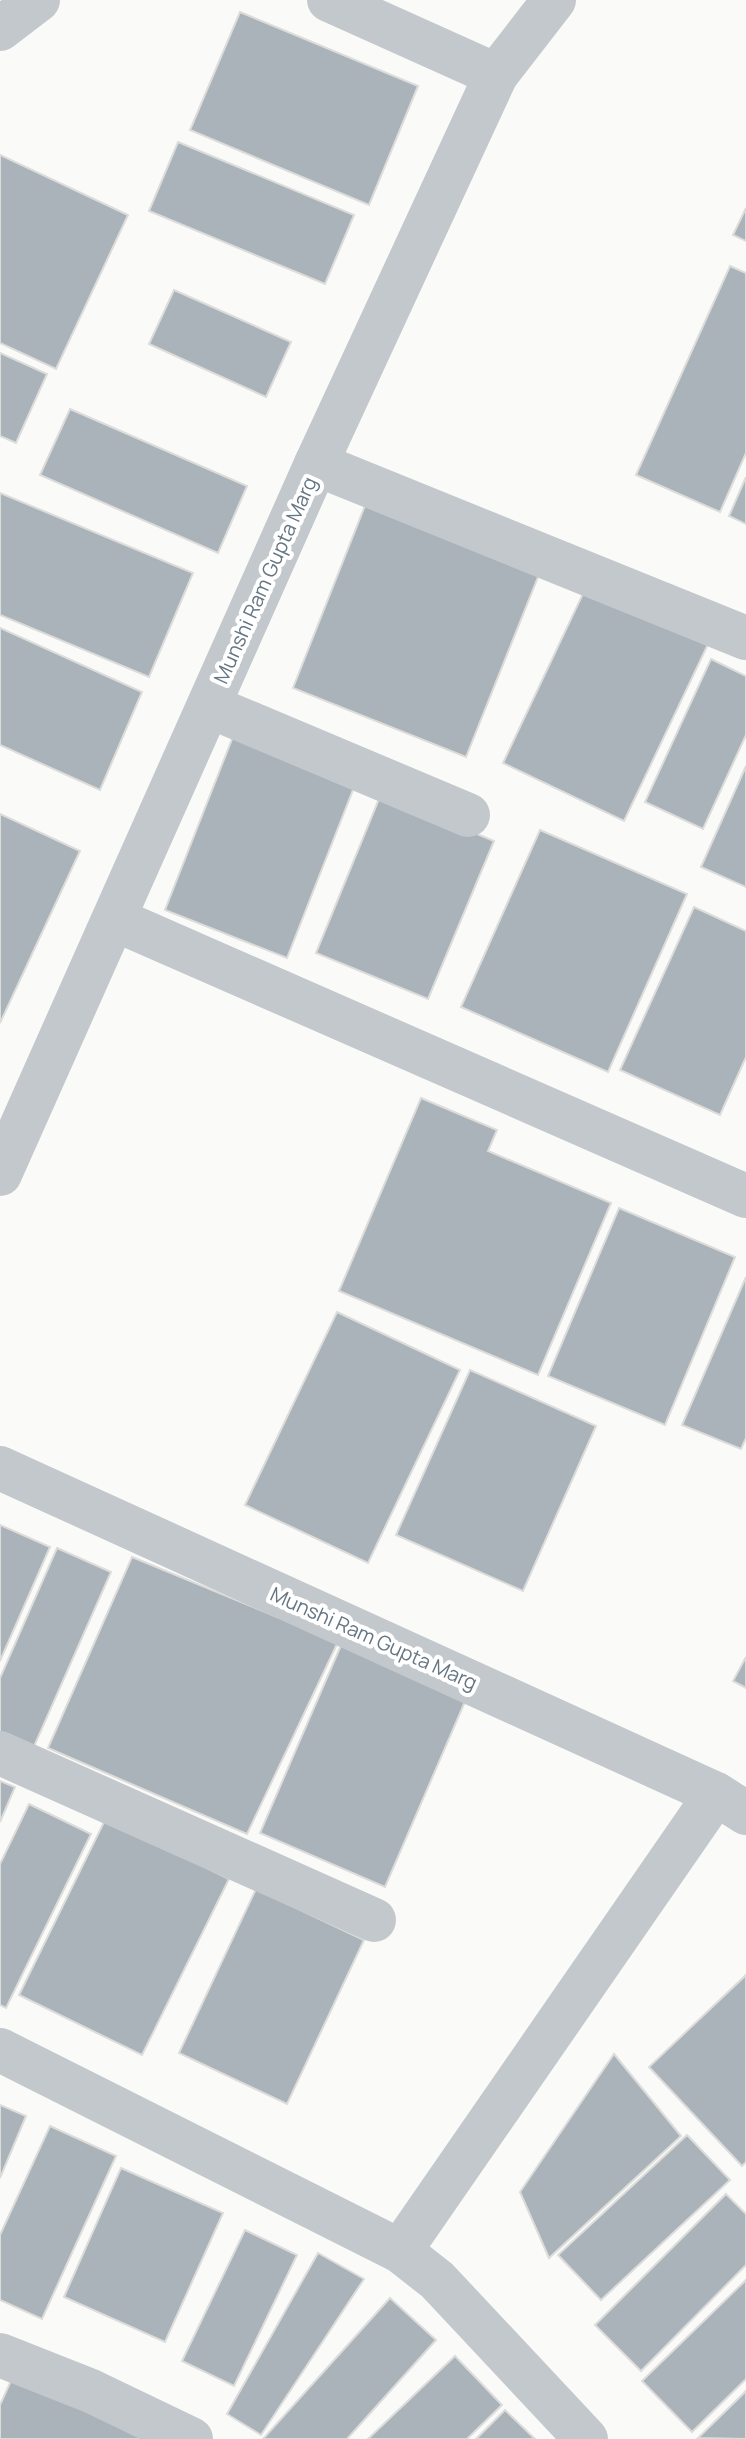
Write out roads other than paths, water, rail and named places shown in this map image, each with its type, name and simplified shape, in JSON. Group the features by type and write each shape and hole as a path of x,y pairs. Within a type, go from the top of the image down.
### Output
{"lane":[{"path":"0,29 38,0"},
{"path":"329,0 496,75"},
{"name":"Munshi Ram Gupta Marg","path":"0,1174 316,464 496,75 554,0"},
{"path":"316,464 746,638"},
{"path":"209,706 468,815"},
{"path":"114,919 746,1196"},
{"name":"Munshi Ram Gupta Marg","path":"0,1468 731,1803"},
{"path":"0,1753 374,1920"},
{"path":"400,2251 731,1803"},
{"path":"0,2050 400,2251 437,2280 586,2439"},
{"path":"0,2355 91,2391 191,2439"}]}
